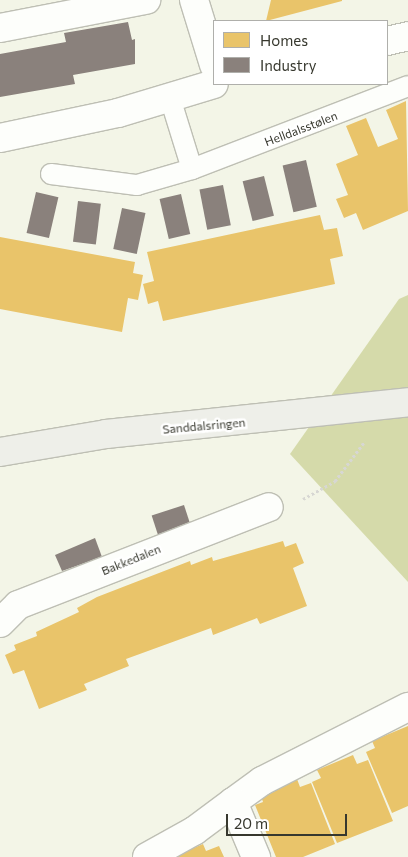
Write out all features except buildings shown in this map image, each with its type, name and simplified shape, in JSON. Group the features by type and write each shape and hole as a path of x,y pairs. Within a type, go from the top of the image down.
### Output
{"main road":[{"name":"Sanddalsringen","path":"0,452 106,434 408,402"}],"street":[{"path":"0,28 146,0"},
{"path":"194,0 213,62"},
{"path":"388,41 408,36"},
{"path":"0,138 170,98 213,84"},
{"name":"Bakkedalen","path":"0,623 18,605 269,507"},
{"path":"148,857 194,831 262,781 408,707"},
{"path":"233,802 256,857"}],"lane":[{"name":"Helldalsstølen","path":"51,174 137,184 192,169 408,86"},
{"path":"170,98 192,169"}],"path":[{"path":"269,507 308,498 335,481 369,434"}],"green space":[{"path":"408,295 408,582 290,454 399,299"}]}
